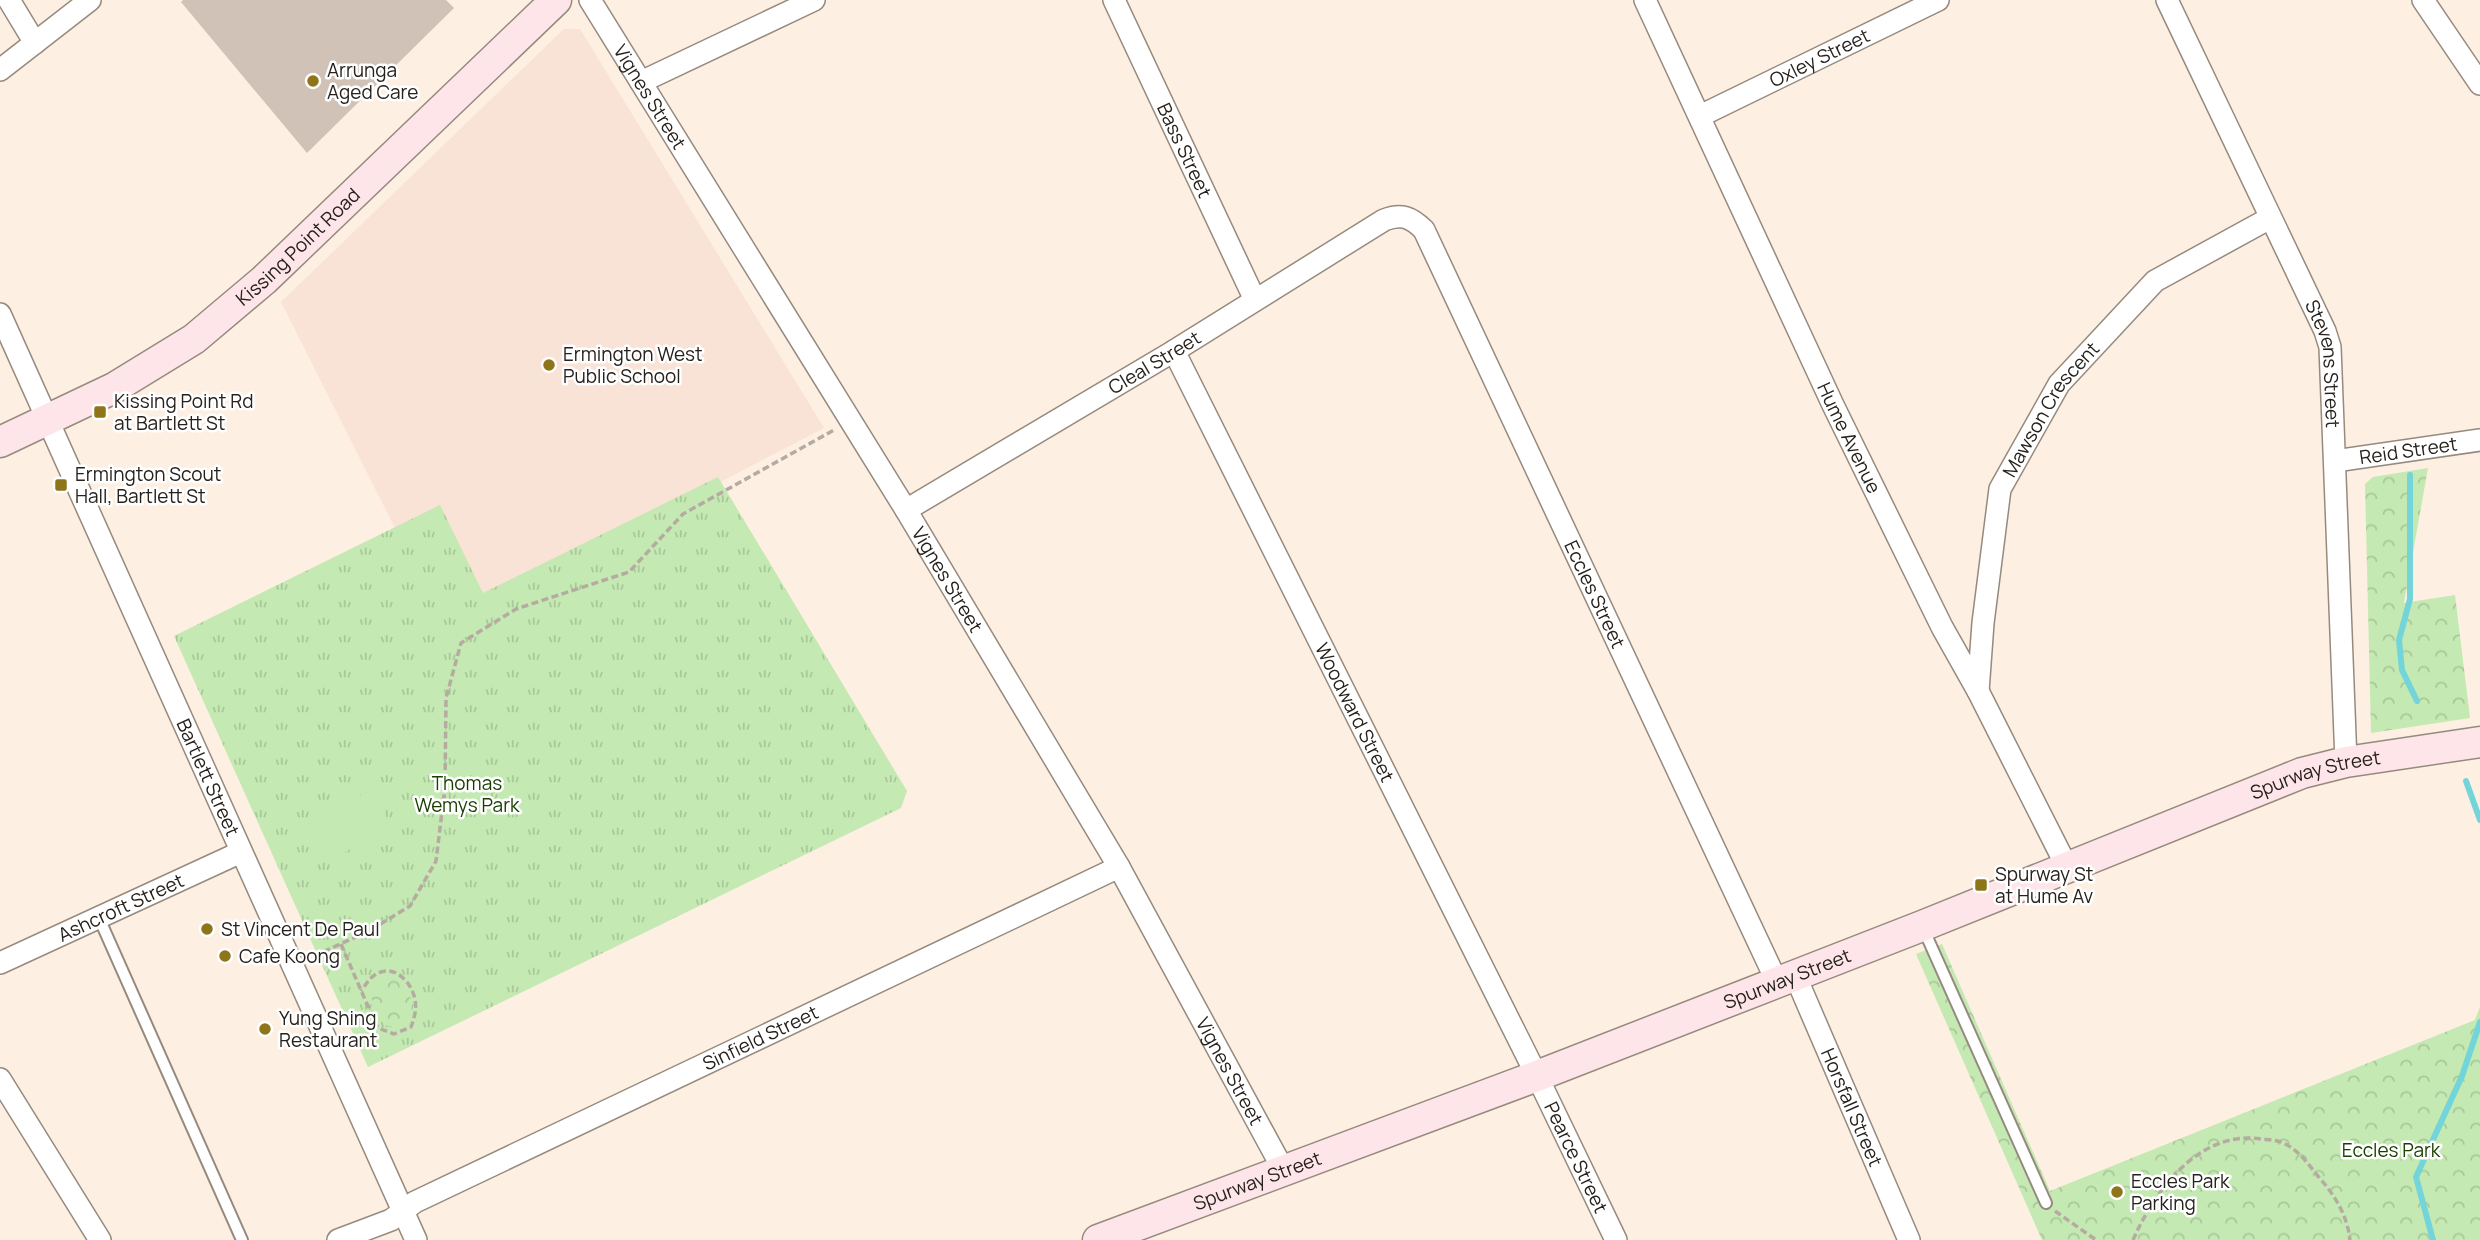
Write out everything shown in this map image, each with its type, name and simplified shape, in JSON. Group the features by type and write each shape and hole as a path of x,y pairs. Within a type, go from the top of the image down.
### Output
{"street":[{"path":"9,0 35,43"},
{"path":"0,70 89,0"},
{"name":"Kissing Point Road","path":"0,442 122,383 194,339 264,280 556,0"},
{"name":"Vignes Street","path":"590,0 906,510 1119,867 1284,1171"},
{"path":"641,82 814,0"},
{"name":"Bass Street","path":"1114,0 1255,300"},
{"name":"Hume Avenue","path":"1645,0 1833,405 1942,626 2067,867"},
{"name":"Oxley Street","path":"1700,116 1938,0"},
{"name":"Stevens Street","path":"2167,0 2325,331 2330,347 2346,762"},
{"path":"2423,0 2480,84"},
{"name":"Cleal Street","path":"906,510 1174,351 1384,220 1403,216"},
{"name":"Eccles Street","path":"1403,216 1415,221 1424,230 1786,978"},
{"name":"Mawson Crescent","path":"1978,691 1983,623 2000,489 2059,384 2155,281 2270,218"},
{"name":"Bartlett Street","path":"0,314 416,1240"},
{"name":"Woodward Street","path":"1174,351 1537,1076"},
{"name":"Reid Street","path":"2335,461 2480,440"},
{"name":"Spurway Street","path":"1098,1240 1537,1076 1922,926 2302,773 2346,762 2480,742"},
{"name":"Ashcroft Street","path":"0,963 241,852"},
{"name":"Sinfield Street","path":"338,1240 391,1220 422,1198 1119,867"},
{"name":"Horsfall Street","path":"1786,978 1909,1240"},
{"name":"Pearce Street","path":"1537,1076 1616,1240"},
{"path":"0,1079 100,1240"}],"lane":[{"path":"99,918 242,1240"},
{"path":"1922,926 2046,1203"}],"path":[{"path":"314,956 369,931 411,906 436,861 445,787 446,698 461,643 516,609 629,572 683,514 851,420"},
{"path":"341,944 361,991 378,1028 394,1034 411,1027 416,1012 415,998 408,983 398,974 387,970 378,972 361,991"},
{"path":"2133,1240 2145,1213 2162,1187 2183,1166 2220,1142 2254,1138 2284,1143 2299,1152 2336,1196 2349,1226 2350,1240"},
{"path":"2046,1203 2096,1240"}],"shaded area":[{"name":"Ermington West Public School","path":"564,29 580,29 824,428 484,605 395,528 281,302"}],"green space":[{"path":"2428,468 2404,603 2455,595 2470,718 2371,733 2365,484 2373,477"},
{"name":"Thomas Wemys Park","path":"718,477 907,791 901,808 368,1067 174,636 440,505 483,593"},
{"path":"374,789 392,830 316,865 298,823"},
{"name":"Eccles Park","path":"1942,944 2050,1191 2475,1020 2480,1007 2480,1240 2042,1240 1916,954"},
{"path":"383,974 398,979 408,990 410,1020 399,1028 385,1025 374,1005 372,985"}],"building":[{"name":"Arrunga Aged Care","path":"446,0 454,8 307,153 181,2"}],"waterway":[{"path":"2410,475 2410,599 2399,640 2402,670 2417,701"},
{"path":"2466,781 2480,820"},
{"path":"2433,1240 2416,1177 2462,1076 2480,1022"}],"place":[{"name":"Arrunga Aged Care","path":"313,81"},
{"name":"Ermington West Public School","path":"549,365"},
{"name":"Kissing Point Rd at Bartlett St","path":"100,412"},
{"name":"Ermington Scout Hall, Bartlett St","path":"61,485"},
{"name":"Spurway St at Hume Av","path":"1981,885"},
{"name":"St Vincent De Paul","path":"207,929"},
{"name":"Cafe Koong","path":"225,956"},
{"name":"Yung Shing Restaurant","path":"265,1029"},
{"name":"Eccles Park Parking","path":"2117,1192"}]}
